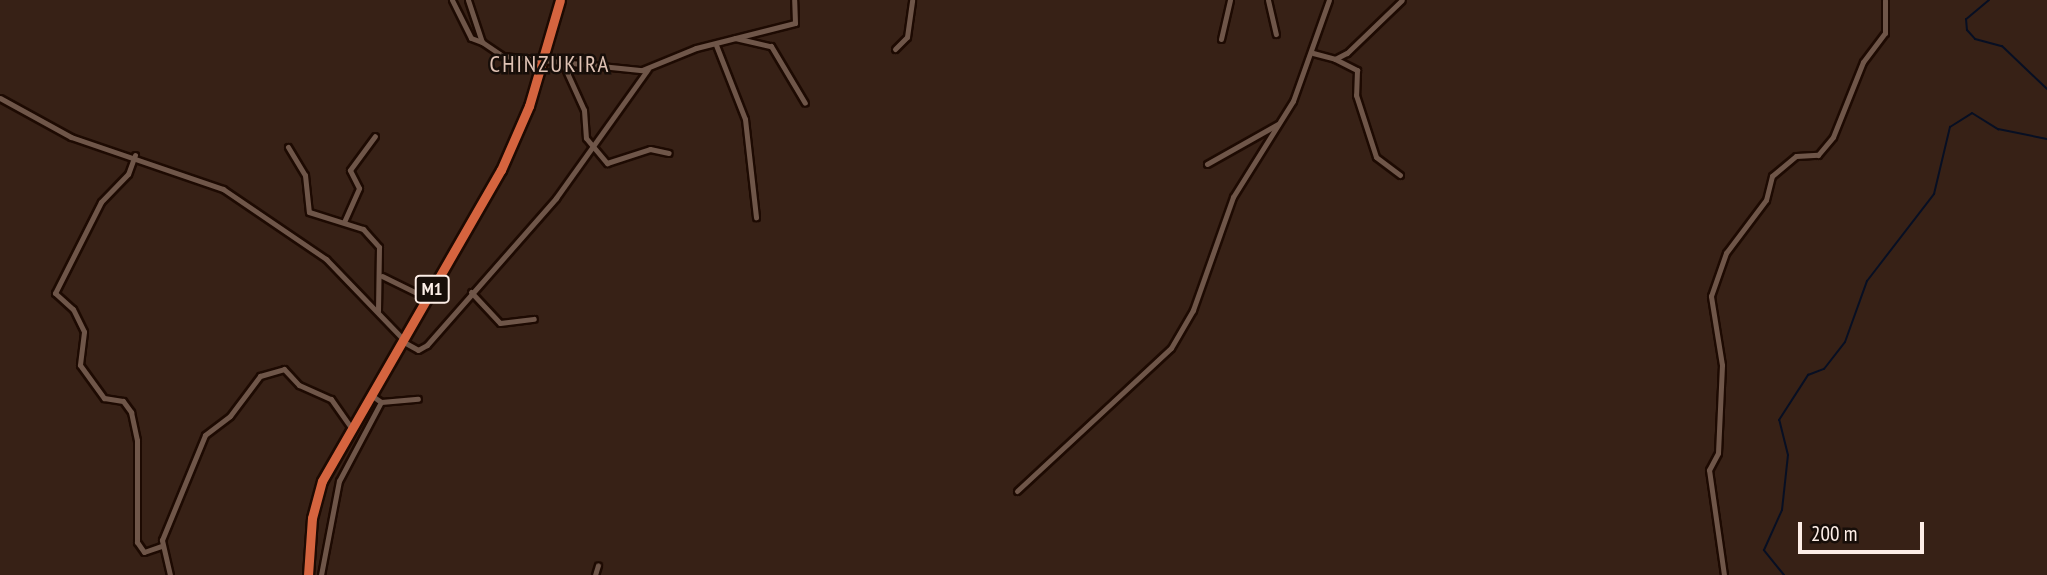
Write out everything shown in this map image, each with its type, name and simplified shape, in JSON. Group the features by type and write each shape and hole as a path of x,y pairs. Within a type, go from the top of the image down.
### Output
{"highway":[{"name":"M1","path":"308,575 316,498 351,428 501,170 545,58 560,0"}],"street":[{"path":"452,0 471,38 503,56 545,58 564,66 648,69 735,38 795,23 794,0"},
{"path":"468,0 481,42"},
{"path":"895,49 907,37 912,0"},
{"path":"1221,39 1230,0"},
{"path":"1268,0 1276,34"},
{"path":"1017,491 1171,348 1193,310 1233,197 1281,122 1313,53 1329,0"},
{"path":"1335,59 1402,0"},
{"path":"1724,575 1709,470 1717,453 1722,365 1710,296 1726,253 1766,200 1772,176 1796,156 1818,155 1833,136 1863,62 1885,33 1885,0"},
{"path":"735,38 771,46 806,103"},
{"path":"716,45 745,119 756,217"},
{"path":"1313,53 1335,59 1357,70 1356,95 1376,157 1400,175"},
{"path":"564,66 584,110 590,147 611,165 650,149 669,153"},
{"path":"0,98 71,137 135,155 223,190 326,259 378,311 402,340 425,347 556,198 648,69"},
{"path":"1207,164 1281,122"},
{"path":"344,222 359,188 350,169 375,136"},
{"path":"288,147 305,175 309,212 344,222 372,236 382,276 378,311"},
{"path":"135,155 128,174 101,202 55,293 73,309 84,332 80,365 104,398 123,401 131,412 138,440 138,542 144,552 161,546"},
{"path":"382,276 427,298"},
{"path":"471,292 500,323 534,319"},
{"path":"170,575 161,546 205,435 271,369 284,369 299,385 331,399 351,428"},
{"path":"371,395 381,402 418,399"},
{"path":"321,575 339,481 381,402"},
{"path":"595,575 598,565"}],"waterway":[{"path":"1989,0 1966,19 1967,30 1975,39 2002,46 2047,89"},
{"path":"1784,575 1764,550 1782,510 1788,455 1779,420 1808,375 1824,369 1845,342 1867,281 1934,194 1950,127 1972,113 1998,129 2047,139"}],"district":[{"name":"CHINZUKIRA","path":"550,64"}]}
